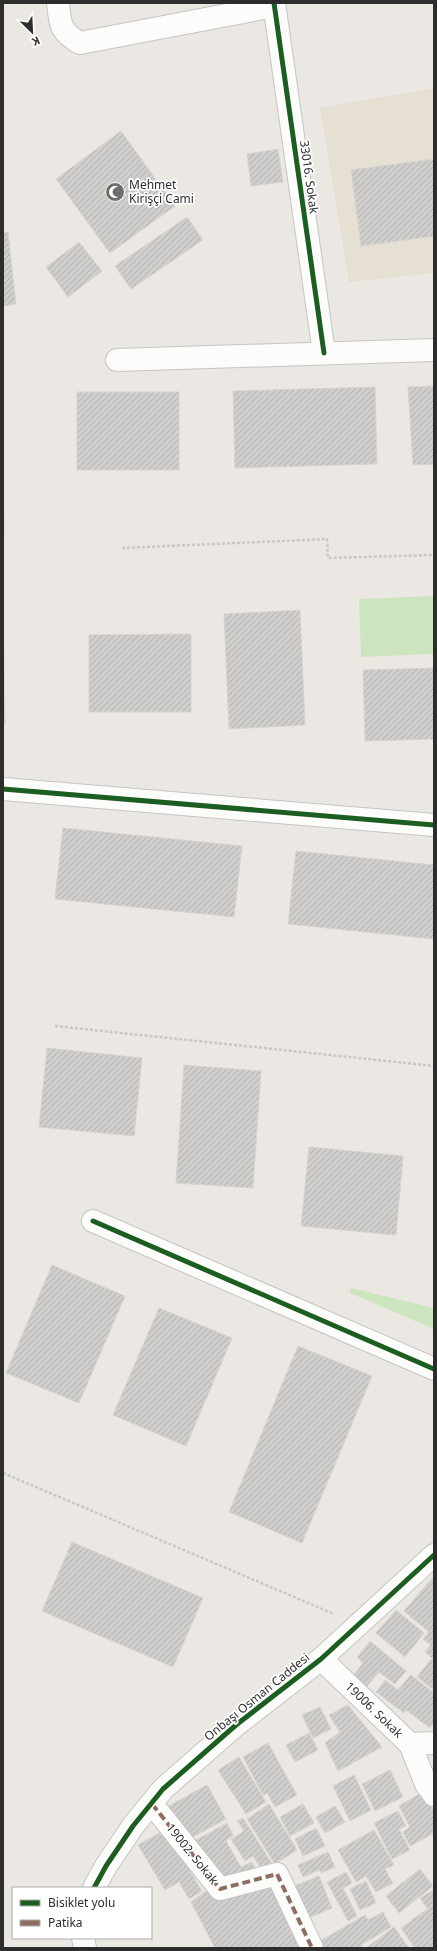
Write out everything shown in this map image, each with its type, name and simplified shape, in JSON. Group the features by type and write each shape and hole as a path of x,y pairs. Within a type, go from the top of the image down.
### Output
{"street":[{"path":"58,3 60,22 67,36 80,43 274,5"},
{"name":"33016. Sokak","path":"274,5 324,353"},
{"path":"117,360 434,350"},
{"path":"3,789 434,825"},
{"path":"93,1221 434,1369"},
{"name":"Onbaşı Osman Caddesi","path":"95,1887 106,1866 129,1832 163,1789 236,1725 321,1658 434,1555"},
{"name":"19006. Sokak","path":"321,1658 410,1744 434,1743"},
{"path":"410,1744 426,1784 434,1796"},
{"name":"19002. Sokak","path":"152,1804 220,1889 277,1874 312,1948"}],"path":[{"path":"122,548 327,539 328,558 434,555"},
{"path":"55,1026 434,1066"},
{"path":"3,1473 357,1624"}],"shaded area":[{"path":"434,88 434,273 349,282 320,108"}],"green space":[{"path":"434,596 434,654 361,657 359,599"},
{"path":"351,1288 434,1308 434,1329 350,1293"}],"building":[{"name":"Mehmet Kirişçi Cami","path":"121,131 175,206 110,253 56,179"},
{"path":"278,149 283,182 251,186 247,154"},
{"path":"434,159 434,236 361,246 351,170"},
{"path":"187,217 203,240 131,289 115,266"},
{"path":"8,232 16,304 3,306 3,233"},
{"path":"79,242 102,271 68,297 46,267"},
{"path":"434,386 434,464 413,465 408,387"},
{"path":"375,387 377,464 235,468 233,391"},
{"path":"77,392 179,392 179,470 77,470"},
{"path":"3,468 4,537 3,537"},
{"path":"300,610 305,725 229,729 224,614"},
{"path":"3,614 5,724 3,724"},
{"path":"191,634 191,712 89,712 89,635"},
{"path":"434,668 434,739 365,741 363,670"},
{"path":"63,828 242,846 234,917 55,899"},
{"path":"296,851 434,865 434,939 288,924"},
{"path":"47,1048 142,1058 134,1136 39,1127"},
{"path":"184,1065 261,1071 253,1188 176,1183"},
{"path":"309,1147 403,1156 396,1235 301,1226"},
{"path":"52,1265 125,1296 79,1403 6,1373"},
{"path":"159,1308 232,1338 186,1446 113,1415"},
{"path":"298,1346 372,1376 302,1543 229,1512"},
{"path":"72,1542 203,1598 173,1667 42,1611"},
{"path":"434,1576 434,1660 425,1652 431,1645 423,1639 429,1632 404,1611"},
{"path":"396,1610 424,1633 405,1657 376,1633"},
{"path":"370,1641 406,1671 395,1684 379,1672 366,1687 353,1676 363,1663 357,1657"},
{"path":"431,1659 434,1661 434,1690 417,1677"},
{"path":"411,1675 434,1693 434,1722 430,1728 406,1710 404,1713 376,1692 385,1680 398,1690"},
{"path":"348,1705 382,1747 338,1771 325,1743 340,1732 329,1715"},
{"path":"320,1707 331,1729 313,1738 302,1715"},
{"path":"309,1733 318,1750 295,1762 286,1745"},
{"path":"268,1743 297,1795 275,1807 267,1793 263,1795 243,1757"},
{"path":"239,1757 266,1802 246,1814 218,1770"},
{"path":"390,1770 403,1797 375,1811 362,1784"},
{"path":"354,1775 371,1810 350,1821 333,1786"},
{"path":"207,1785 226,1819 185,1841 167,1807"},
{"path":"423,1792 434,1812 434,1833 410,1846 403,1832 410,1827 399,1806"},
{"path":"269,1804 297,1850 275,1864 247,1819"},
{"path":"303,1804 314,1823 290,1836 280,1817"},
{"path":"335,1806 345,1822 325,1833 316,1817"},
{"path":"398,1811 406,1826 399,1829 410,1850 392,1859 374,1823"},
{"path":"243,1818 275,1868 265,1874 253,1856 245,1861 231,1839 244,1831 237,1821"},
{"path":"227,1823 233,1835 226,1841 241,1867 252,1862 258,1874 221,1884 191,1843"},
{"path":"316,1828 325,1846 303,1856 295,1839"},
{"path":"165,1830 202,1891 189,1899 179,1882 165,1890 138,1845"},
{"path":"374,1830 394,1865 385,1869 393,1883 376,1892 366,1876 356,1882 338,1850"},
{"path":"328,1852 335,1867 321,1873 319,1870 303,1877 298,1865"},
{"path":"420,1869 433,1886 399,1913 386,1896"},
{"path":"346,1872 352,1883 343,1888 357,1916 348,1921 327,1882"},
{"path":"319,1876 332,1908 304,1920 287,1889"},
{"path":"366,1881 376,1903 360,1910 350,1889"},
{"path":"275,1882 306,1948 215,1948 191,1902 211,1887"},
{"path":"433,1890 434,1904 427,1908 420,1898"},
{"path":"434,1904 434,1946 431,1948 415,1948 401,1928"},
{"path":"383,1912 391,1927 361,1945 362,1948 317,1948 315,1944 365,1915 368,1920"},
{"path":"394,1927 409,1948 366,1948"}],"marked path":[{"path":"152,1804 220,1889 277,1874 312,1948"}],"cycle path":[{"path":"274,3 324,353"},
{"path":"3,789 434,825"},
{"path":"93,1221 434,1369"},
{"path":"95,1887 106,1866 133,1826 163,1789 236,1725 321,1659 434,1555"}],"place":[{"name":"Mehmet Kirişçi Cami","path":"115,192"}]}
